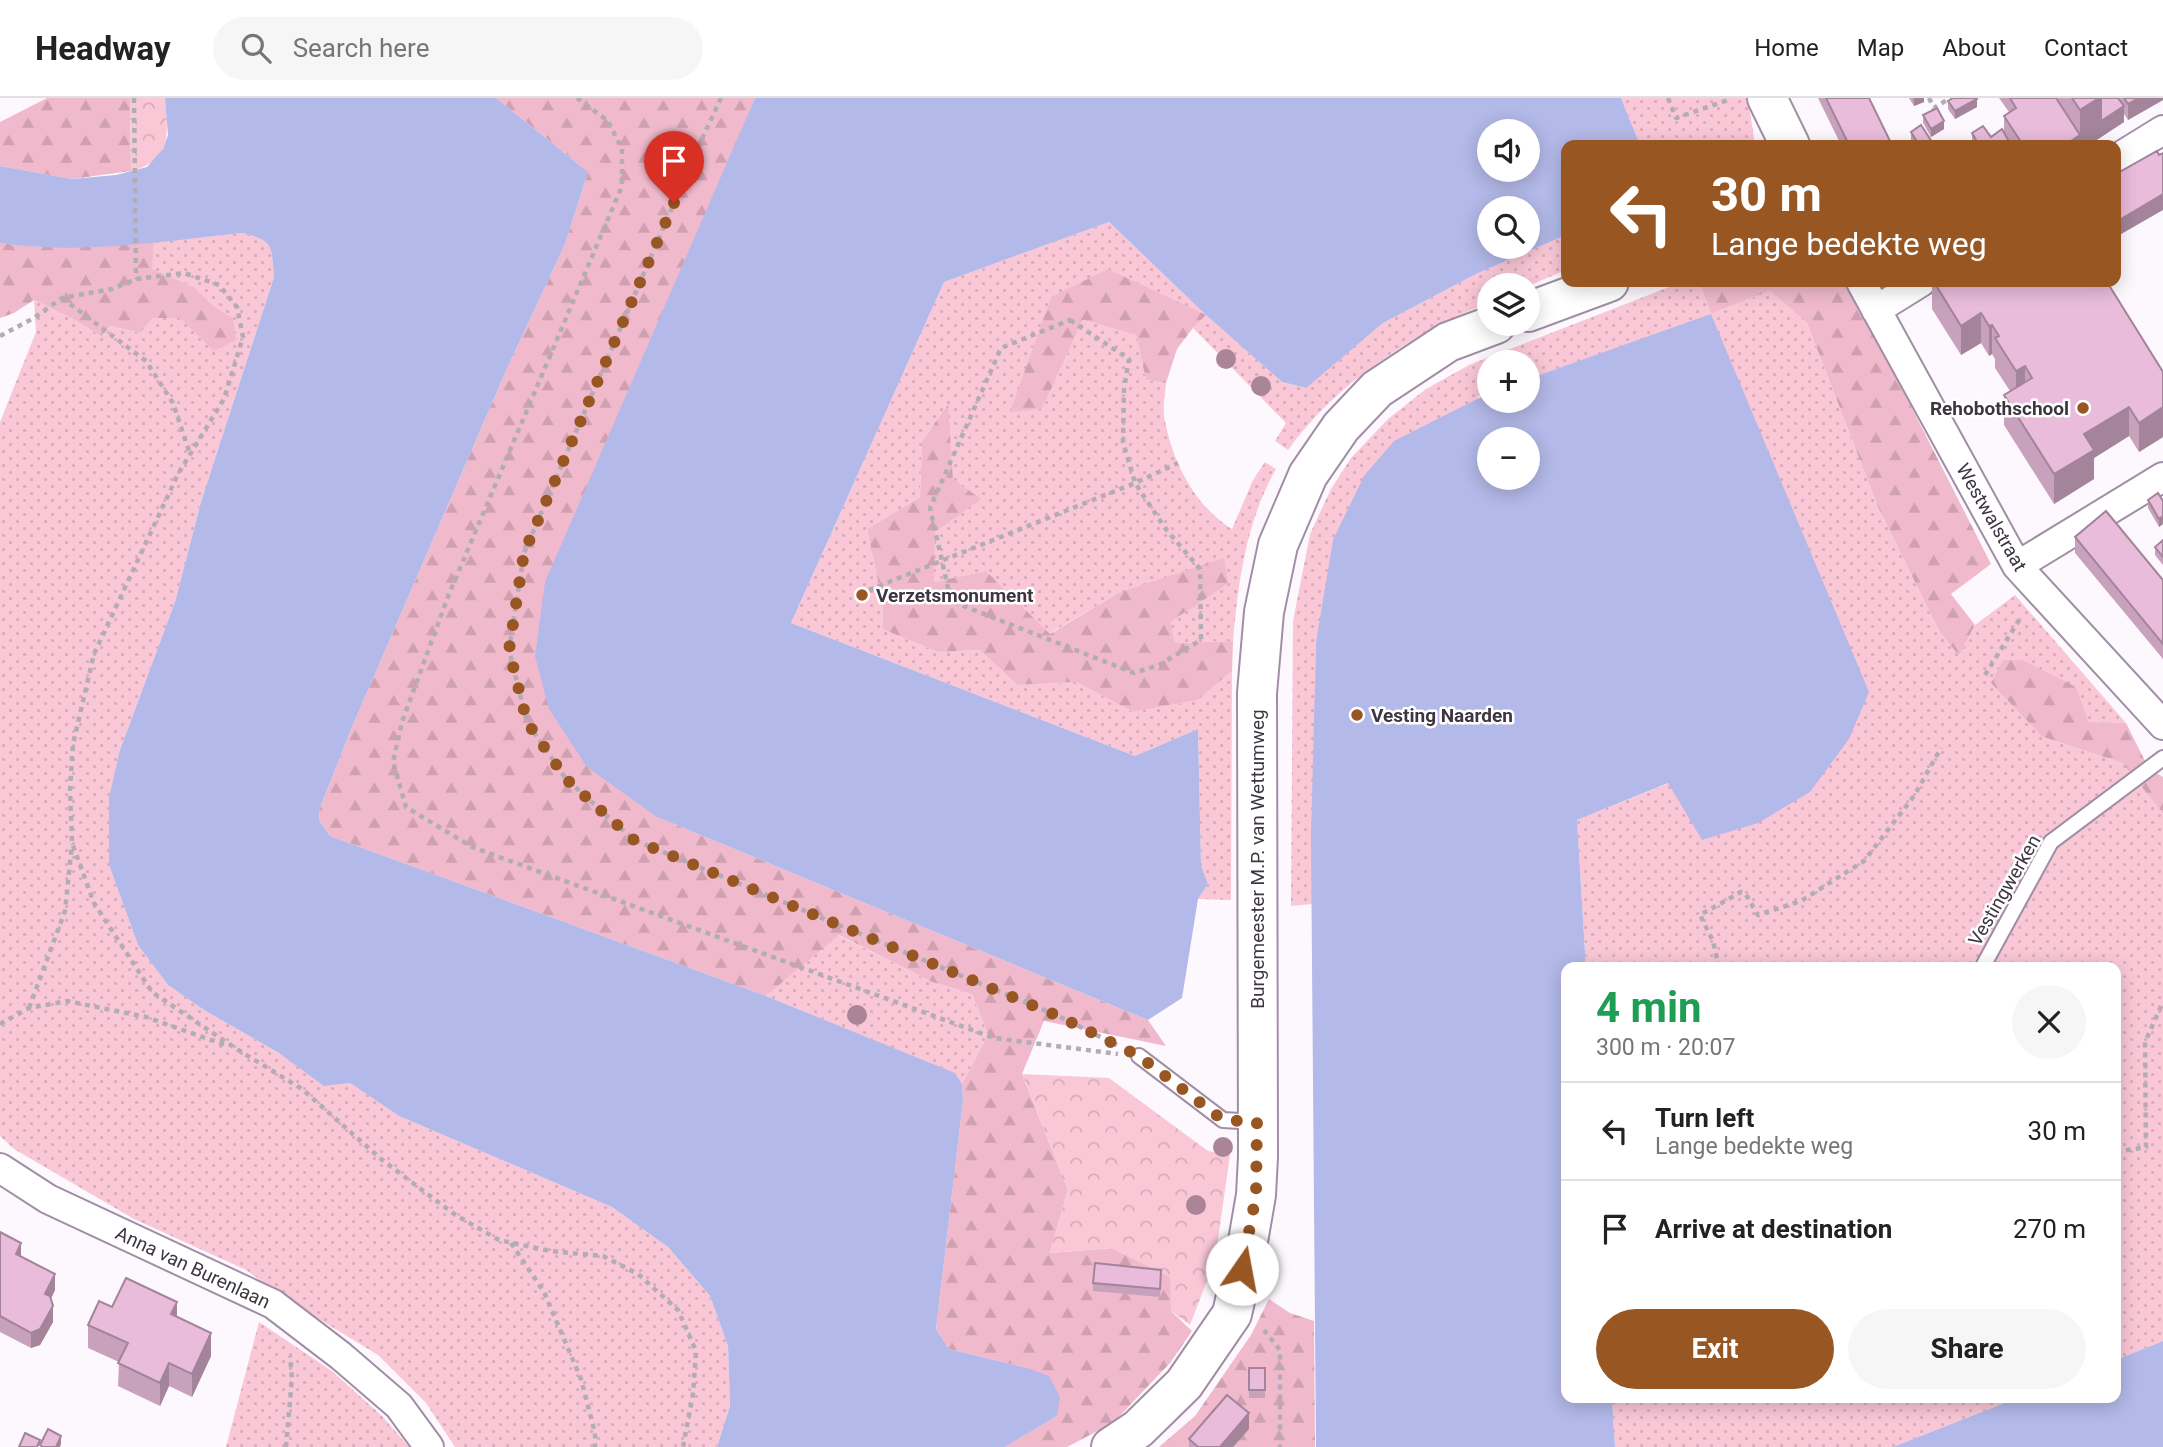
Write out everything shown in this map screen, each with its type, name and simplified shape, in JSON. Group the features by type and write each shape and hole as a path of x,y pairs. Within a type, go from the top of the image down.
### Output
{"street":[{"path":"1767,98 1788,140"},
{"path":"2121,156 2163,130"},
{"path":"1540,308 1596,287"},
{"name":"Westwalstraat","path":"1864,287 2017,566 2163,725"},
{"path":"1876,310 1912,287"},
{"name":"Burgemeester M.P. van Wettumweg","path":"1111,1447 1138,1429 1184,1384 1232,1314 1256,1195 1257,693 1264,612 1278,545 1308,475 1341,427 1377,389 1448,342 1477,331"},
{"path":"2017,566 2163,477"},
{"name":"Anna van Burenlaan","path":"0,1168 48,1199 273,1304 341,1356 399,1406 429,1447"}],"lane":[{"name":"Vestingwerken","path":"1985,962 2050,842 2163,758"},
{"path":"1139,1056 1223,1120 1257,1122"}],"path":[{"path":"134,98 136,279"},
{"path":"577,98 608,121 622,149 622,186 449,594 402,722 393,762 406,807 472,847 994,1038 1139,1056"},
{"path":"721,98 524,553 509,650 527,722 566,779 634,840 1056,1015 1139,1056"},
{"path":"1668,98 1676,118 1735,98"},
{"path":"1929,98 1934,108 1950,98"},
{"path":"0,336 34,318 62,298 112,289 136,279 184,273 219,285 237,307 243,337 224,400 178,474 94,654 74,744 70,789 72,843 65,911 29,1008"},
{"path":"62,298 146,361 173,403 190,454"},
{"path":"1070,320 1129,359 1124,389 1123,442 1135,482 1165,528 1200,569 1201,640 1159,665 1134,673 951,601 943,560 930,508 1001,348 1070,320"},
{"path":"869,590 1178,463"},
{"path":"1985,675 2018,623"},
{"path":"1718,962 1713,941 1700,915 1741,892 1745,893 1758,915 1801,901 1864,861 1914,796 1941,748"},
{"path":"72,843 94,903 152,992 302,1089 381,1159 454,1214 499,1240 550,1251 603,1256 638,1274 678,1310 696,1352 693,1394 683,1447"},
{"path":"0,1024 29,1008 67,1001 146,1017 235,1048"},
{"path":"2121,1151 2147,1147 2145,1042 2163,1002"},
{"path":"510,1243 544,1292 580,1379 595,1433 595,1447"},
{"path":"1232,1314 1264,1331 1280,1350 1280,1447"},
{"path":"286,1447 292,1378 289,1349 294,1321"}],"green space":[{"path":"47,98 130,98 131,171 72,179 0,166 0,122"},
{"path":"130,98 165,98 167,123 165,144 161,152 145,166 131,171"},
{"path":"496,98 755,98 741,131 657,817 1148,1020 1166,1046 1044,1021 1022,1074 1068,1190 1050,1253 1112,1248 1171,1277 1171,1311 1192,1331 1170,1363 1113,1423 1067,1447 1005,1447 1057,1416 1027,1368 949,1349 936,1329 963,1101 962,1084 988,1035 972,994 932,982 839,935 766,996 330,836 319,820 320,808 352,727 505,373 565,244 588,172"},
{"path":"1621,98 1748,98 1754,140 1638,140"},
{"path":"1109,222 1206,315 1051,297 1011,411 1042,409 1083,320 1136,335 1146,380 1166,383 1164,416 1180,468 1197,496 1219,519 1232,529 1253,480 1265,462 1276,469 1257,510 1245,553 1233,641 1175,643 1169,622 1228,584 1118,593 1049,634 986,571 934,582 934,532 953,479 947,405 922,441 920,497 867,529 883,606 882,629 938,652 980,650 1017,685 1076,682 1133,712 1198,700 1232,671 1231,900 1198,899 1208,884 1201,865 1198,729 1135,756 791,623 944,282"},
{"path":"243,233 261,239 269,247 274,277 201,502 175,602 120,750 109,865 138,945 168,985 204,1010 279,1053 324,1085 350,1083 399,1116 612,1207 668,1247 710,1296 728,1346 730,1406 717,1447 455,1447 426,1403 378,1355 286,1299 246,1270 134,1219 14,1149 0,1136 0,422 36,332 34,300 101,336 110,326 140,333 153,318 233,318 215,307 194,287 151,269 154,242"},
{"path":"1561,237 1561,272 1540,281 1540,273 1478,273 1511,259 1540,259 1540,246"},
{"path":"154,242 152,269 194,287 215,307 233,318 236,340 214,351 180,318 153,318 140,333 110,326 101,336 34,300 14,313 0,318 0,243 77,247"},
{"path":"1108,269 1206,315 1177,349 1166,383 1146,380 1136,335 1083,320 1042,409 1010,412 1051,297"},
{"path":"1477,274 1477,308 1432,329 1378,362 1329,403 1288,450 1275,441 1286,423 1193,328 1206,315 1282,382 1305,388 1383,323"},
{"path":"1669,287 1701,287 1711,314 1770,291 1807,323 1878,507 1939,631 1959,656 1975,625 2015,595 2126,723 2089,722 2076,687 2043,737 2124,763 2163,814 2163,1341 2121,1358 2121,962 1586,962 1577,820 1669,783 1711,315 1540,375 1540,350 1507,350"},
{"path":"1701,287 1851,287 1991,564 1951,594 1975,625 1959,656 1939,631 1878,507 1807,323 1770,291 1711,314"},
{"path":"1477,362 1477,399 1316,643 1312,904 1291,906 1293,621 1310,534 1331,489 1351,458 1388,419 1426,389"},
{"path":"948,404 953,479 981,499 935,532 934,582 986,571 1050,634 1118,593 1224,558 1228,584 1170,622 1175,643 1233,641 1232,671 1198,700 1133,712 1076,682 1017,685 980,650 938,652 882,629 883,606 867,529 920,497 922,441"},
{"path":"2003,660 2022,660 2076,687 2089,722 2126,723 2149,769 2163,777 2163,814 2123,763 2043,737 1991,683"},
{"path":"838,935 932,982 972,994 988,1035 962,1084 954,1073 766,996"},
{"path":"1022,1074 1109,1078 1208,1151 1230,1155 1215,1260 1190,1325 1171,1311 1170,1277 1112,1248 1050,1253 1068,1190"},
{"path":"1269,1299 1290,1313 1314,1321 1315,1447 1159,1447 1195,1416 1251,1335"},
{"path":"259,1322 332,1371 382,1416 409,1447 226,1447"},
{"path":"1612,1403 2004,1403 1893,1447 1615,1447"}],"water":[{"path":"165,98 496,98 588,172 565,244 505,373 352,727 320,808 319,820 330,836 766,996 955,1073 962,1084 963,1101 936,1329 949,1349 1049,1376 1060,1397 1057,1416 1005,1447 717,1447 730,1406 728,1346 710,1296 668,1247 612,1207 399,1116 350,1083 324,1086 279,1053 204,1010 168,985 138,945 109,865 109,798 120,750 175,602 201,502 274,277 271,252 261,239 243,233 91,247 61,248 0,243 0,166 72,179 116,175 147,167 163,149 168,135"},
{"path":"755,98 1621,98 1638,140 1561,140 1561,237 1540,246 1540,196 1477,196 1477,259 1511,259 1477,273 1383,323 1306,388 1282,382 1206,315 1109,222 944,282 791,623 1135,756 1198,729 1201,865 1208,884 1198,899 1182,998 1148,1020 657,817 587,767 549,709 535,656 545,582"},
{"path":"1711,314 1869,692 1849,739 1810,792 1758,823 1702,840 1668,783 1577,820 1586,962 1561,962 1561,1403 1612,1403 1615,1447 1316,1447 1311,838 1316,643 1333,540 1364,476 1394,441 1477,399 1477,413 1540,413 1540,375"},
{"path":"2163,1341 2163,1447 1893,1447 2004,1403 2121,1403 2121,1358"}],"building":[{"path":"1826,98 1869,98 1890,140 1847,140"},
{"path":"1953,98 1977,99 1955,111 1948,101"},
{"path":"2010,98 2056,98 2080,135 2072,140 2020,140 2004,116 2016,108"},
{"path":"2072,98 2099,98 2080,110"},
{"path":"2101,98 2118,98 2124,106 2101,121"},
{"path":"2124,98 2139,98 2128,104"},
{"path":"1937,108 1944,121 1931,129 1923,115"},
{"path":"1921,125 1931,140 1916,140 1911,132"},
{"path":"1983,126 1991,137 2002,129 2008,140 1976,140 1972,133"},
{"path":"2157,151 2159,155 2163,153 2163,194 2121,219 2121,171"},
{"path":"1937,287 2110,287 2163,372 2163,407 2139,423 2129,407 2084,434 2094,450 2054,474 2004,395 2032,378 2025,366 2016,371 1995,338 1999,336 1981,313 1961,326"},
{"path":"2158,493 2163,501 2163,516 2159,519 2148,500"},
{"path":"2106,511 2163,580 2163,644 2075,537"},
{"path":"2163,540 2163,557 2155,547"},
{"path":"0,1232 21,1243 16,1254 55,1274 45,1294 50,1296 53,1306 40,1329 31,1333 0,1316"},
{"path":"1095,1263 1161,1270 1160,1289 1093,1283"},
{"path":"126,1278 177,1302 171,1314 211,1333 192,1374 169,1363 160,1383 118,1363 128,1343 88,1325 99,1301 112,1307"},
{"path":"1249,1368 1265,1368 1265,1390 1249,1390"},
{"path":"1227,1395 1249,1413 1220,1447 1198,1447 1189,1439"},
{"path":"48,1429 61,1436 56,1447 40,1445"},
{"path":"25,1433 40,1440 37,1447 19,1447"}],"place":[{"name":"Rehobothschool","path":"2083,408"},
{"name":"Verzetsmonument","path":"862,595"},
{"name":"Vesting Naarden","path":"1357,715"}],"route":[{"path":"674,203 524,553 509,650 527,722 566,779 634,840 1056,1015 1139,1056 1223,1120 1257,1122 1256,1195 1242,1269"}]}
